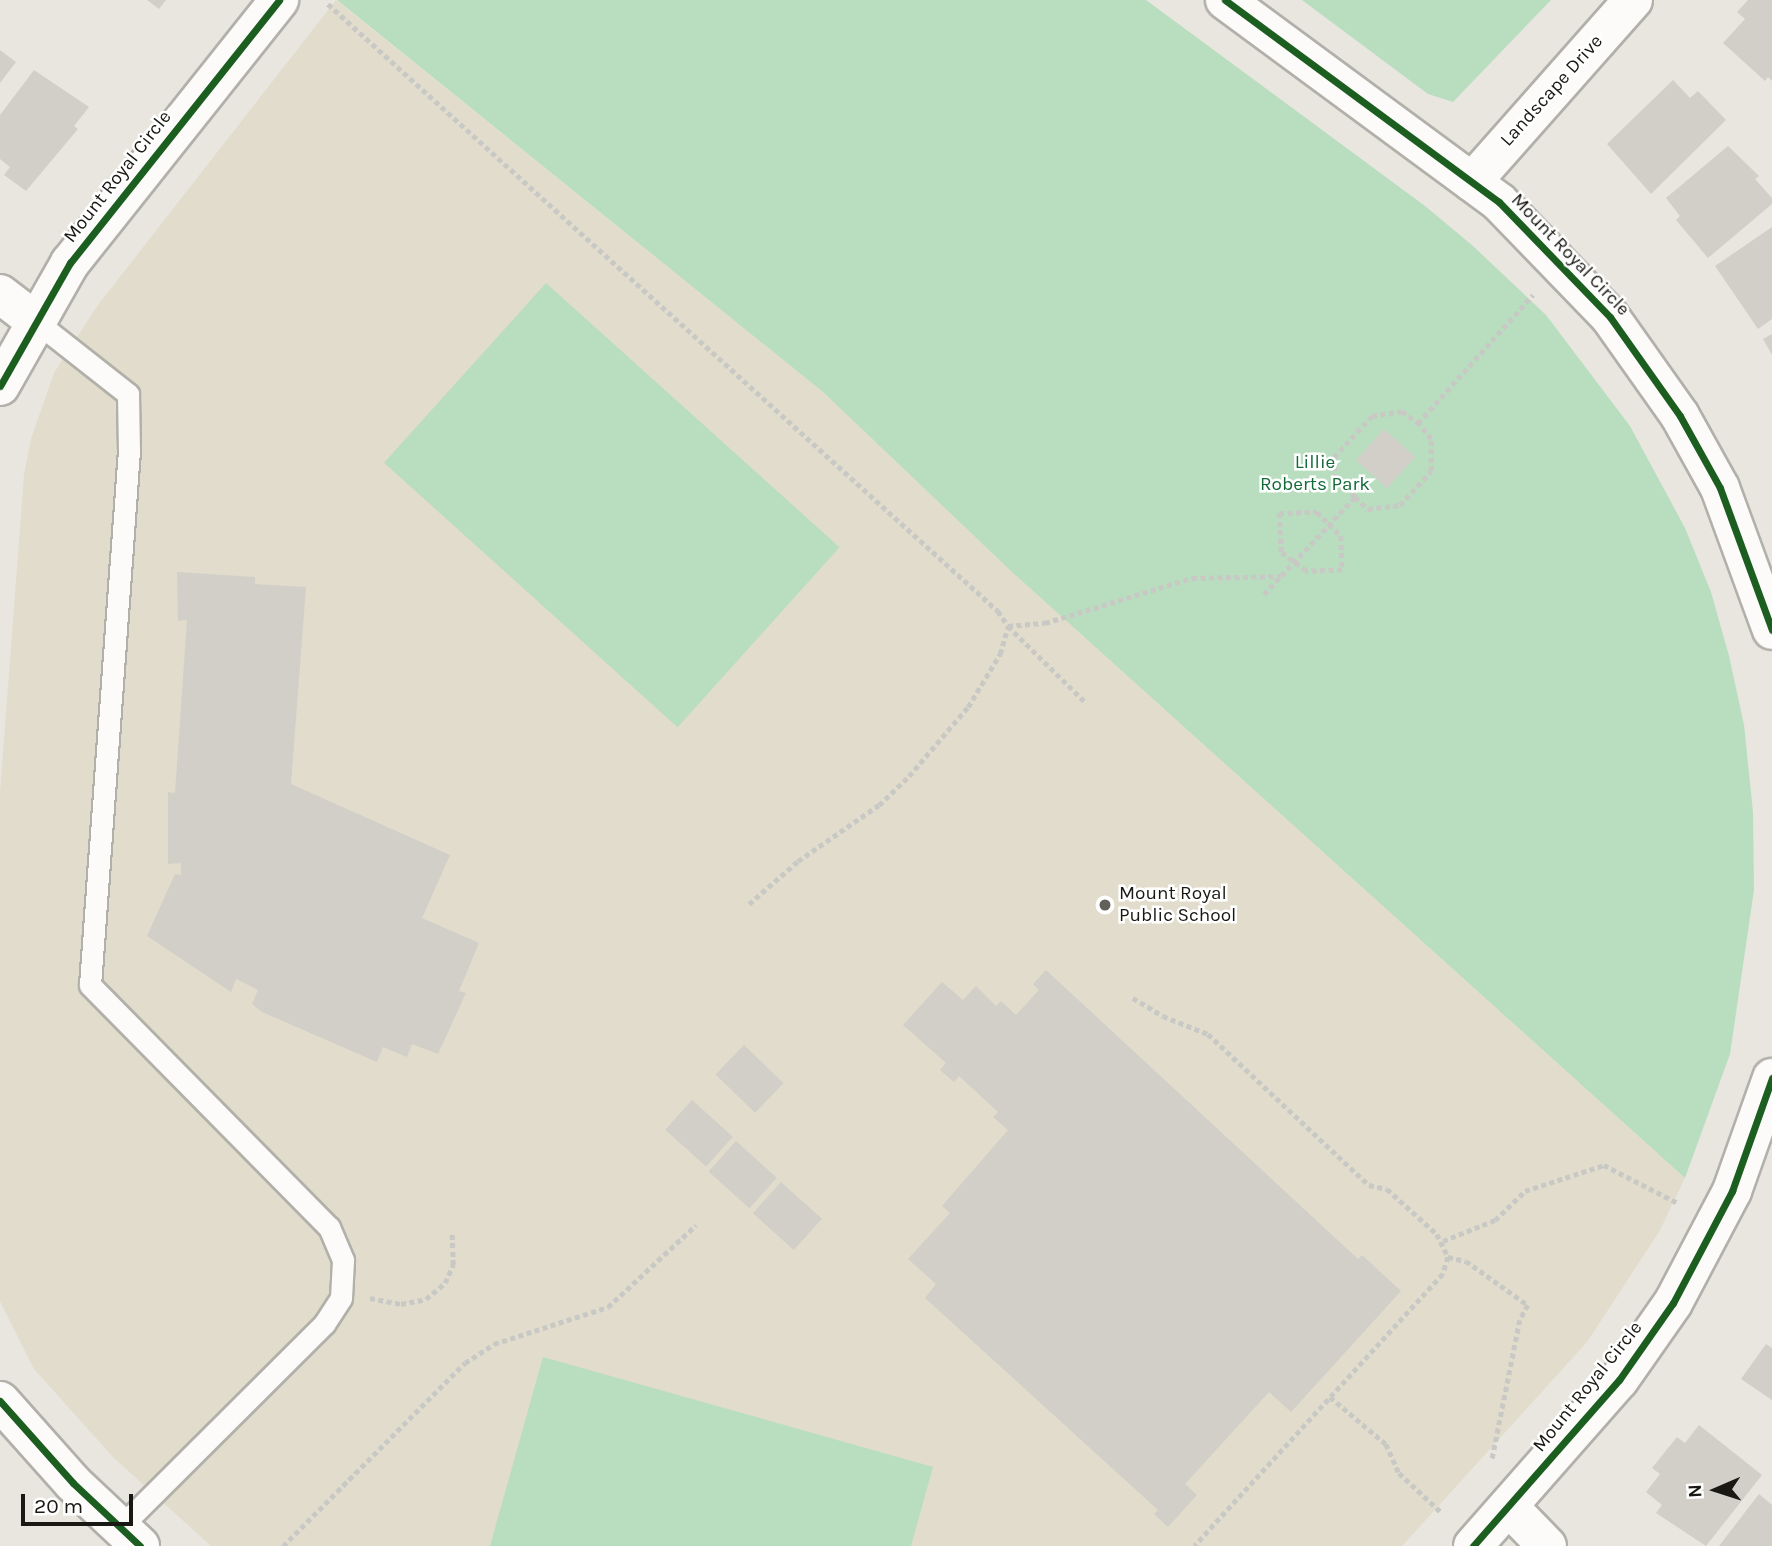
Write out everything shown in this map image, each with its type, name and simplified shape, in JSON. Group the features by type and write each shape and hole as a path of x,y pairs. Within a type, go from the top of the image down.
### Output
{"street":[{"name":"Mount Royal Circle","path":"0,386 34,320 70,263 279,0"},
{"name":"Mount Royal Circle","path":"1225,0 1499,202 1561,262 1648,367 1720,488 1772,630"},
{"name":"Landscape Drive","path":"1472,182 1633,0"},
{"path":"0,294 34,320"},
{"name":"Mount Royal Circle","path":"1473,1546 1510,1508 1619,1380 1673,1303 1732,1191 1772,1078"},
{"path":"0,1401 121,1540"},
{"path":"1510,1508 1547,1546"}],"lane":[{"path":"34,320 128,394 129,450 90,985 329,1227 343,1260 341,1292 324,1324 121,1540"}],"path":[{"path":"328,4 978,593 1084,701"},
{"path":"1418,423 1533,295"},
{"path":"1402,411 1418,423 1431,439 1431,471 1400,505 1368,509 1355,497 1335,479 1334,457 1372,416 1402,411"},
{"path":"1264,594 1355,497"},
{"path":"1317,512 1331,523 1341,536 1342,570 1306,571 1294,562 1281,552 1279,513 1317,512"},
{"path":"1008,626 1045,623 1192,578 1281,576"},
{"path":"749,904 798,861 880,805 909,776 968,707 1000,654 1008,626"},
{"path":"1133,998 1163,1016 1208,1034 1369,1185 1387,1189 1443,1241 1448,1257 1443,1273 1195,1546"},
{"path":"1443,1241 1495,1220 1525,1191 1604,1165 1678,1203"},
{"path":"283,1546 465,1363 494,1344 608,1307 696,1225"},
{"path":"341,1292 401,1304 426,1299 446,1283 453,1265 452,1231"},
{"path":"1448,1257 1466,1261 1528,1305 1520,1320 1492,1460"},
{"path":"1330,1398 1386,1444 1399,1473 1442,1513"}],"shaded area":[{"path":"336,0 823,392 1012,572 1685,1178 1659,1232 1587,1342 1402,1546 211,1546 114,1458 34,1369 0,1301 0,793 24,475 31,439 54,373 98,305"}],"green space":[{"name":"Lillie Roberts Park","path":"337,0 1146,0 1425,206 1473,246 1546,315 1630,426 1685,528 1711,592 1729,656 1744,725 1753,812 1754,890 1730,1054 1685,1178 1012,572 823,392"},
{"path":"1302,0 1551,0 1453,102 1428,94"},
{"path":"546,283 840,547 678,727 384,463"},
{"path":"543,1357 933,1467 911,1546 490,1546"}],"building":[{"path":"147,0 166,0 159,9"},
{"path":"1748,0 1772,0 1772,81 1768,77 1765,81 1723,43 1745,19 1737,12"},
{"path":"0,50 16,62 0,83"},
{"path":"34,70 89,107 74,126 78,129 26,191 4,175 10,167 0,159 0,115"},
{"path":"1673,80 1690,98 1698,91 1726,120 1651,194 1607,144"},
{"path":"1728,146 1759,176 1755,179 1772,198 1772,204 1708,258 1676,220 1680,216 1666,198"},
{"path":"1772,227 1772,319 1758,329 1715,266"},
{"path":"1772,334 1772,355 1763,339"},
{"path":"1384,429 1415,457 1387,488 1356,460"},
{"path":"177,572 255,577 255,584 306,587 291,784 450,855 422,918 479,943 459,991 466,993 438,1054 412,1044 407,1057 383,1047 377,1062 262,1012 252,1004 258,990 236,979 231,992 147,936 175,874 181,875 181,863 168,864 168,792 175,793 187,620 178,621"},
{"path":"1046,970 1358,1259 1362,1255 1401,1291 1291,1412 1269,1392 1185,1484 1197,1495 1168,1527 1154,1514 1158,1510 925,1298 936,1284 908,1259 950,1213 942,1206 1008,1130 993,1117 998,1112 959,1076 954,1082 940,1070 946,1063 903,1025 942,982 963,1000 976,986 996,1006 1001,1001 1016,1015 1039,990 1033,984"},
{"path":"744,1045 784,1083 755,1113 716,1074"},
{"path":"692,1100 733,1137 706,1167 665,1130"},
{"path":"736,1141 777,1178 749,1208 709,1171"},
{"path":"781,1182 822,1219 794,1250 753,1213"},
{"path":"1766,1344 1772,1348 1772,1400 1741,1379"},
{"path":"1699,1425 1762,1475 1706,1546 1656,1513 1662,1505 1646,1492 1660,1474 1652,1468 1677,1437 1685,1443"},
{"path":"1759,1494 1772,1505 1772,1546 1719,1546"}],"cycle path":[{"path":"0,386 70,263 279,0"},
{"path":"1225,0 1499,202 1610,317 1680,416 1720,488 1772,630"},
{"path":"1473,1546 1619,1380 1673,1303 1732,1191 1772,1078"},
{"path":"0,1401 73,1483 140,1546"}],"place":[{"name":"Mount Royal Public School","path":"1105,905"}]}
